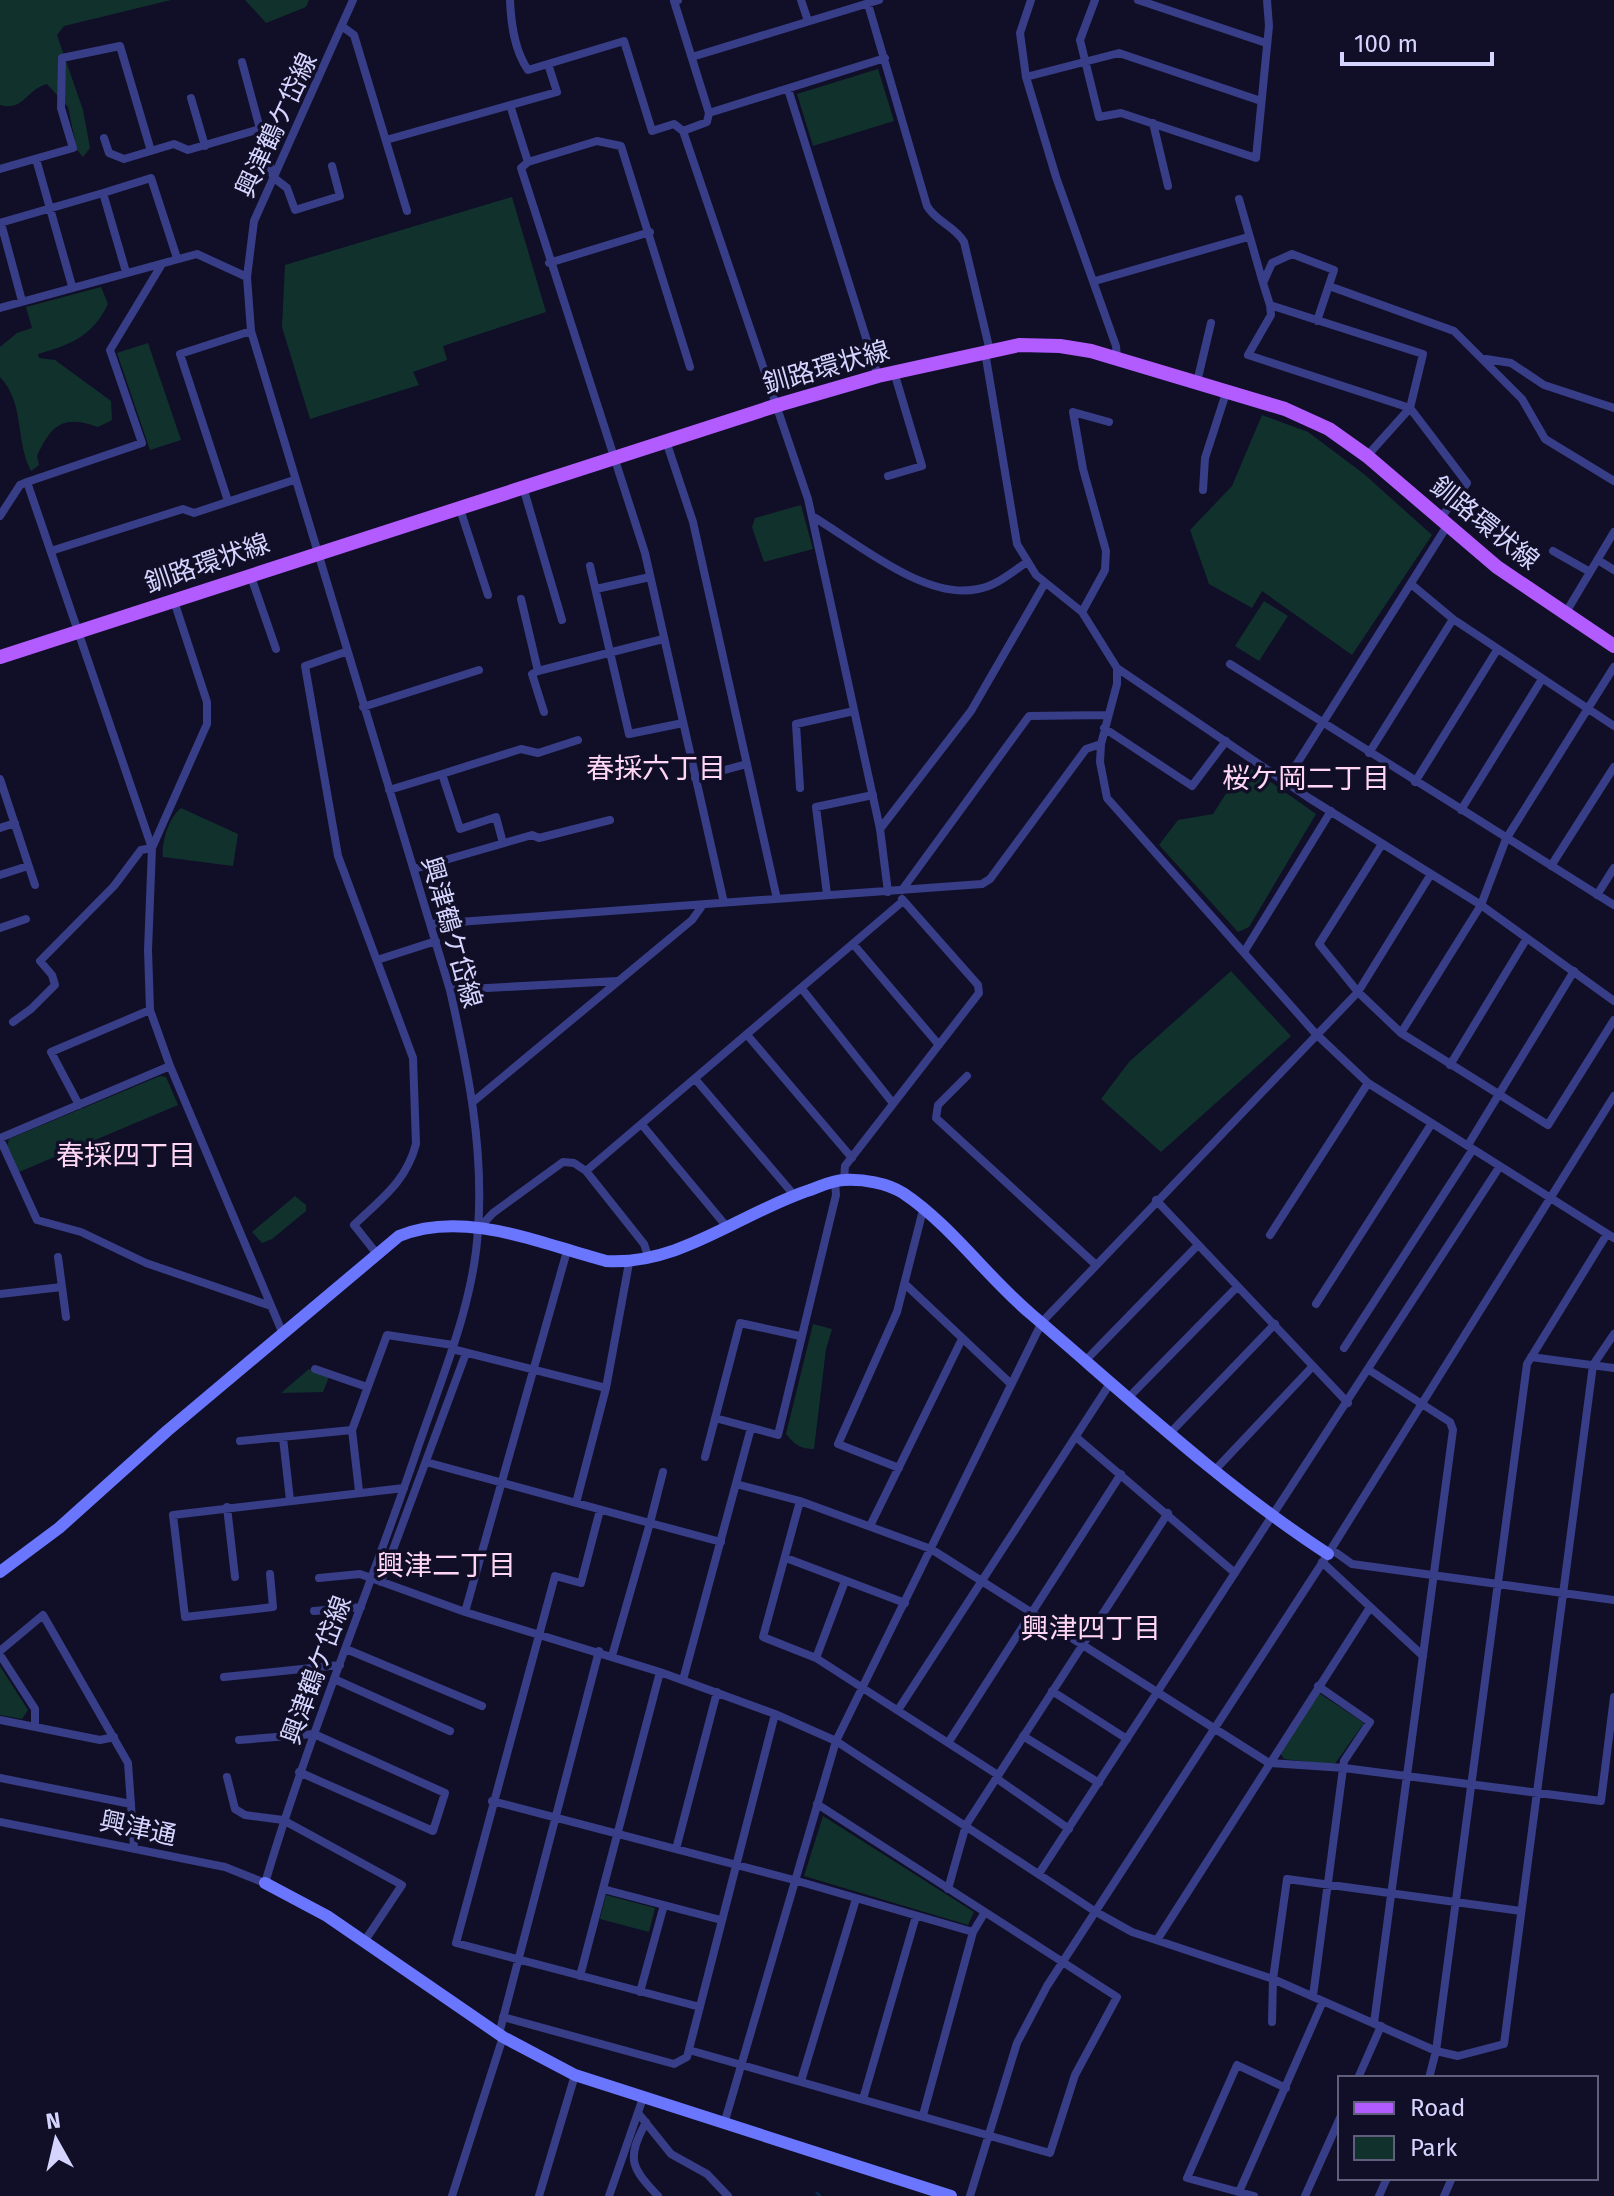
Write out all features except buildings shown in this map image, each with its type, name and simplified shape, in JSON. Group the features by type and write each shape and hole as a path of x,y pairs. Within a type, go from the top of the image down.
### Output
{"main road":[{"name":"釧路環状線","path":"0,657 778,405 894,372 1019,345 1060,346 1117,359 1285,409 1329,429 1367,456 1497,567 1614,646"}],"street":[{"name":"興津鶴ケ岱線","path":"265,1883 299,1772 453,1347 479,1228 480,1172 474,1101 450,990 345,652 251,331 247,277 254,221 353,0"},
{"path":"510,0 511,22 522,61 528,70 624,41 652,131 674,124 683,131 778,405 812,516 895,891 978,985 979,993 845,1166 800,1336 778,1435 715,1418"},
{"path":"678,0 674,1 709,113 707,122 683,131"},
{"path":"801,0 808,21"},
{"path":"692,57 879,0"},
{"path":"1031,0 1020,33 1026,77 1056,177 1116,346 1117,359"},
{"path":"1095,0 1080,40 1083,64 1099,117 1121,113 1256,158 1269,26 1267,0"},
{"path":"1138,0 1266,43"},
{"path":"868,4 927,206 932,215 958,231 964,242 987,351 1012,523 1017,544 1027,562 1045,583 1082,612 1117,668 1331,811 1481,905 1614,1001"},
{"path":"343,27 354,35 407,211"},
{"path":"0,169 73,148 61,108 62,58 120,46 151,151"},
{"path":"1026,77 1119,53 1261,101"},
{"path":"709,113 885,58"},
{"path":"242,62 273,177 287,188 295,210 340,196 332,166"},
{"path":"386,140 557,92 548,64"},
{"path":"788,89 878,376"},
{"path":"191,98 205,146"},
{"path":"510,105 528,162"},
{"path":"1153,123 1168,186"},
{"path":"104,138 109,153 124,159 174,144 188,150 260,129"},
{"path":"690,367 621,146 597,141 528,162 521,168 650,577 724,903"},
{"path":"36,159 72,286"},
{"path":"22,301 1,223 151,178 177,258"},
{"path":"103,193 126,272"},
{"path":"1239,199 1271,315 1248,355 1410,408 1467,483 1411,584 1286,781"},
{"path":"549,263 650,232"},
{"path":"1095,281 1248,237"},
{"path":"0,308 197,254 247,277"},
{"path":"1263,283 1272,263 1292,254 1334,270 1317,321"},
{"path":"0,516 20,485 142,443 110,350 162,264"},
{"path":"1329,286 1454,331 1522,399 1545,439 1614,481"},
{"path":"1270,305 1423,354 1410,408 1367,456"},
{"path":"1197,382 1211,323"},
{"path":"228,501 180,354 251,331"},
{"path":"1485,359 1511,363 1544,385 1614,408"},
{"path":"888,476 922,466 894,372"},
{"path":"1203,490 1205,458 1227,390"},
{"path":"1082,612 1105,570 1106,551 1083,469 1073,412 1109,422"},
{"path":"666,441 693,522 777,899"},
{"path":"54,550 183,509 194,513 294,480"},
{"path":"27,482 54,550 152,848 148,950 150,1010 170,1066 283,1334"},
{"path":"523,486 562,620"},
{"path":"459,506 488,595"},
{"path":"812,516 907,575 942,589 962,591 989,586 1027,562"},
{"path":"1564,614 1614,532"},
{"path":"1553,551 1590,572"},
{"path":"1598,560 1614,570"},
{"path":"590,566 629,734 683,723"},
{"path":"250,574 276,649"},
{"path":"596,589 650,577"},
{"path":"880,829 971,711 1045,583"},
{"path":"1411,584 1497,650 1614,726"},
{"path":"521,599 538,671"},
{"path":"152,848 207,724 207,702 174,601"},
{"path":"1369,753 1453,619"},
{"path":"544,712 532,674 663,639"},
{"path":"1415,782 1497,650"},
{"path":"345,652 305,666 338,856 413,1058 416,1144 405,1175 354,1225 377,1254"},
{"path":"1230,664 1614,905"},
{"path":"1401,1033 1481,905 1506,839 1614,667"},
{"path":"1117,668 1117,684 1101,744 1100,762 1107,798 1315,1033 1368,1083 1611,1236 1527,1364 1436,2051 1430,2076"},
{"path":"363,707 479,670"},
{"path":"1461,810 1542,679"},
{"path":"800,788 796,724 854,711"},
{"path":"895,891 1029,716 1107,715"},
{"path":"1104,728 1192,786 1226,741"},
{"path":"389,790 521,749 538,753 578,740"},
{"path":"431,924 982,884 990,879 1086,749 1101,744"},
{"path":"695,778 747,764"},
{"path":"1551,866 1614,767"},
{"path":"442,774 460,829 496,817 503,843"},
{"path":"0,779 35,885"},
{"path":"827,894 816,807 873,795"},
{"path":"1244,952 1331,811"},
{"path":"414,869 532,835 539,838 610,820"},
{"path":"0,828 15,823"},
{"path":"1382,844 1319,944 1358,992 1401,1033 1548,1125 1614,1020"},
{"path":"13,1022 55,985 52,975 40,961 114,886 141,850 152,848"},
{"path":"0,875 28,866"},
{"path":"1597,895 1614,868"},
{"path":"724,2124 836,1741 1042,1322 1315,1033 1358,992 1431,874"},
{"path":"586,1171 643,1126 903,901"},
{"path":"474,1101 692,920 702,906"},
{"path":"0,928 26,919"},
{"path":"1450,1065 1527,938"},
{"path":"377,960 436,941"},
{"path":"854,945 939,1045"},
{"path":"1344,1348 1470,1147 1574,971"},
{"path":"450,990 617,980"},
{"path":"802,989 892,1102"},
{"path":"79,1105 51,1052 150,1010"},
{"path":"748,1036 852,1158"},
{"path":"170,1066 0,1138 37,1220 81,1232 146,1263 271,1306"},
{"path":"967,1076 938,1105 936,1118 1095,1264"},
{"path":"696,1080 794,1195"},
{"path":"1270,1235 1368,1083"},
{"path":"970,2196 1017,2043 1062,1962 1327,1555 1614,1096"},
{"path":"1316,1304 1432,1123"},
{"path":"643,1126 727,1227"},
{"path":"479,1228 493,1213 563,1162 574,1163 586,1171 644,1244 649,1259"},
{"path":"1040,1872 1500,1166"},
{"path":"0,1572 59,1528 399,1236 418,1228 479,1228 606,1261 629,1263 649,1259 727,1227 794,1195 840,1181 886,1186 902,1193 1111,1382 1271,1517 1327,1555 1352,1564 1614,1600"},
{"path":"1156,1200 1348,1403"},
{"path":"899,1468 838,1444 897,1312 923,1210"},
{"path":"1086,1360 1198,1245"},
{"path":"465,1612 567,1251"},
{"path":"58,1257 66,1317"},
{"path":"576,1503 606,1388 629,1263"},
{"path":"905,1284 1011,1384"},
{"path":"0,1294 62,1287"},
{"path":"1129,1397 1237,1287"},
{"path":"705,1457 740,1323 800,1336"},
{"path":"1171,1432 1275,1324"},
{"path":"319,1578 360,1574 465,1612 599,1651 775,1714 836,1741 1040,1872 1096,1912 1132,1932 1273,1979 1436,2051 1458,2056 1504,2044 1593,1365 1614,1334"},
{"path":"359,1491 352,1430 387,1335 453,1347 466,1353 606,1388"},
{"path":"870,1526 962,1339"},
{"path":"381,1582 466,1353"},
{"path":"1531,1357 1614,1368"},
{"path":"1215,1470 1313,1366"},
{"path":"315,1369 367,1387"},
{"path":"1359,2076 1377,2025 1453,1430 1450,1422 1369,1370"},
{"path":"898,1710 1111,1382"},
{"path":"683,1680 751,1428"},
{"path":"240,1441 352,1430"},
{"path":"1076,1437 1235,1573"},
{"path":"283,1438 290,1500"},
{"path":"426,1462 721,1542"},
{"path":"612,1656 663,1472"},
{"path":"948,1743 1121,1474"},
{"path":"736,1484 800,1501 931,1549 1212,1730 1269,1763 1344,1768 1601,1801 1614,1697"},
{"path":"270,1574 273,1607 185,1617 173,1515 404,1488"},
{"path":"800,1501 763,1637 816,1658 863,1686 1069,1829"},
{"path":"227,1507 235,1577"},
{"path":"600,1510 581,1583 555,1576 456,1943 700,2007"},
{"path":"948,1889 966,1825 1168,1513"},
{"path":"1327,1555 1369,1609 1423,1656"},
{"path":"786,1558 905,1603"},
{"path":"816,1658 845,1581"},
{"path":"314,1611 361,1607"},
{"path":"1157,1940 1369,1609"},
{"path":"35,1727 35,1709 0,1653 43,1615 128,1763 134,1847"},
{"path":"346,1649 482,1706"},
{"path":"452,2196 501,2036 503,2017 599,1651"},
{"path":"224,1677 340,1665"},
{"path":"580,1976 660,1672"},
{"path":"334,1679 450,1731"},
{"path":"1313,1996 1344,1761 1370,1722 1318,1686"},
{"path":"1052,1691 1127,1739"},
{"path":"676,1849 717,1692"},
{"path":"503,2017 674,2064 682,2062 689,2050 775,1714"},
{"path":"0,1720 100,1740 114,1737"},
{"path":"239,1740 314,1734 445,1793 433,1831 299,1772"},
{"path":"1023,1736 1099,1783"},
{"path":"227,1777 235,1809 245,1815 283,1820 402,1885 364,1942"},
{"path":"0,1778 131,1804"},
{"path":"492,1801 794,1880 973,1932"},
{"path":"689,2050 1050,2153 1075,2075 1117,1997 817,1804"},
{"name":"興津通","path":"0,1822 225,1867 265,1883"},
{"path":"1272,2022 1273,1979 1287,1879 1521,1911"},
{"path":"265,1883 327,1916 501,2036 575,2075 951,2196"},
{"path":"603,1889 721,1920"},
{"path":"801,2081 856,1899"},
{"path":"640,1992 664,1905"},
{"path":"923,2115 973,1932 985,1912"},
{"path":"863,2099 916,1916"},
{"path":"1239,2192 1323,2001"},
{"path":"1254,2196 1187,2178 1237,2065 1286,2088"},
{"path":"539,2196 575,2075"},
{"path":"609,2196 631,2125 643,2098"},
{"path":"638,2113 671,2154 707,2174 728,2196"},
{"path":"646,2122 633,2161 635,2172 658,2196"},
{"path":"1305,2196 1338,2122"}],"green space":[{"path":"0,0 171,0 64,26 57,35 83,110 90,148 83,157 77,150 68,107 47,84 20,103 0,105"},
{"path":"245,0 309,0 306,7 266,23"},
{"path":"878,69 894,121 813,146 797,94"},
{"path":"512,197 546,312 443,346 447,360 413,372 419,385 310,419 282,327 285,265"},
{"path":"101,287 108,304 88,332 70,343 38,354 39,358 55,360 111,401 112,420 98,427 76,422 60,425 48,437 37,456 39,465 31,471 23,447 17,410 8,387 0,377 0,347 17,333 32,328 26,307"},
{"path":"148,343 181,440 150,450 117,353"},
{"path":"1262,415 1308,432 1364,474 1432,535 1352,655 1262,591 1252,608 1209,584 1190,530 1232,486"},
{"path":"801,505 813,549 764,562 752,527 755,518"},
{"path":"1264,601 1288,616 1259,661 1235,646"},
{"path":"1245,764 1316,814 1249,927 1238,932 1159,845 1178,820 1213,814"},
{"path":"181,808 238,834 233,866 163,857 167,831"},
{"path":"1231,971 1291,1036 1161,1152 1101,1099 1129,1062"},
{"path":"160,1076 166,1077 178,1105 19,1172 7,1146 9,1139"},
{"path":"295,1196 306,1205 306,1211 272,1239 262,1243 252,1232"},
{"path":"813,1324 832,1329 826,1349 814,1449 798,1445 786,1434"},
{"path":"309,1369 329,1377 323,1392 281,1393"},
{"path":"0,1666 28,1710 22,1719 0,1715"},
{"path":"1319,1693 1364,1723 1334,1765 1284,1759 1280,1753"},
{"path":"823,1816 974,1912 968,1925 804,1876"},
{"path":"606,1895 655,1908 649,1932 600,1919"}],"waterway":[{"path":"817,2193 820,2196"}],"district":[{"name":"春採六丁目","path":"656,768"},
{"name":"桜ケ岡二丁目","path":"1306,778"},
{"name":"春採四丁目","path":"126,1155"},
{"name":"興津二丁目","path":"446,1565"},
{"name":"興津四丁目","path":"1091,1628"}]}
